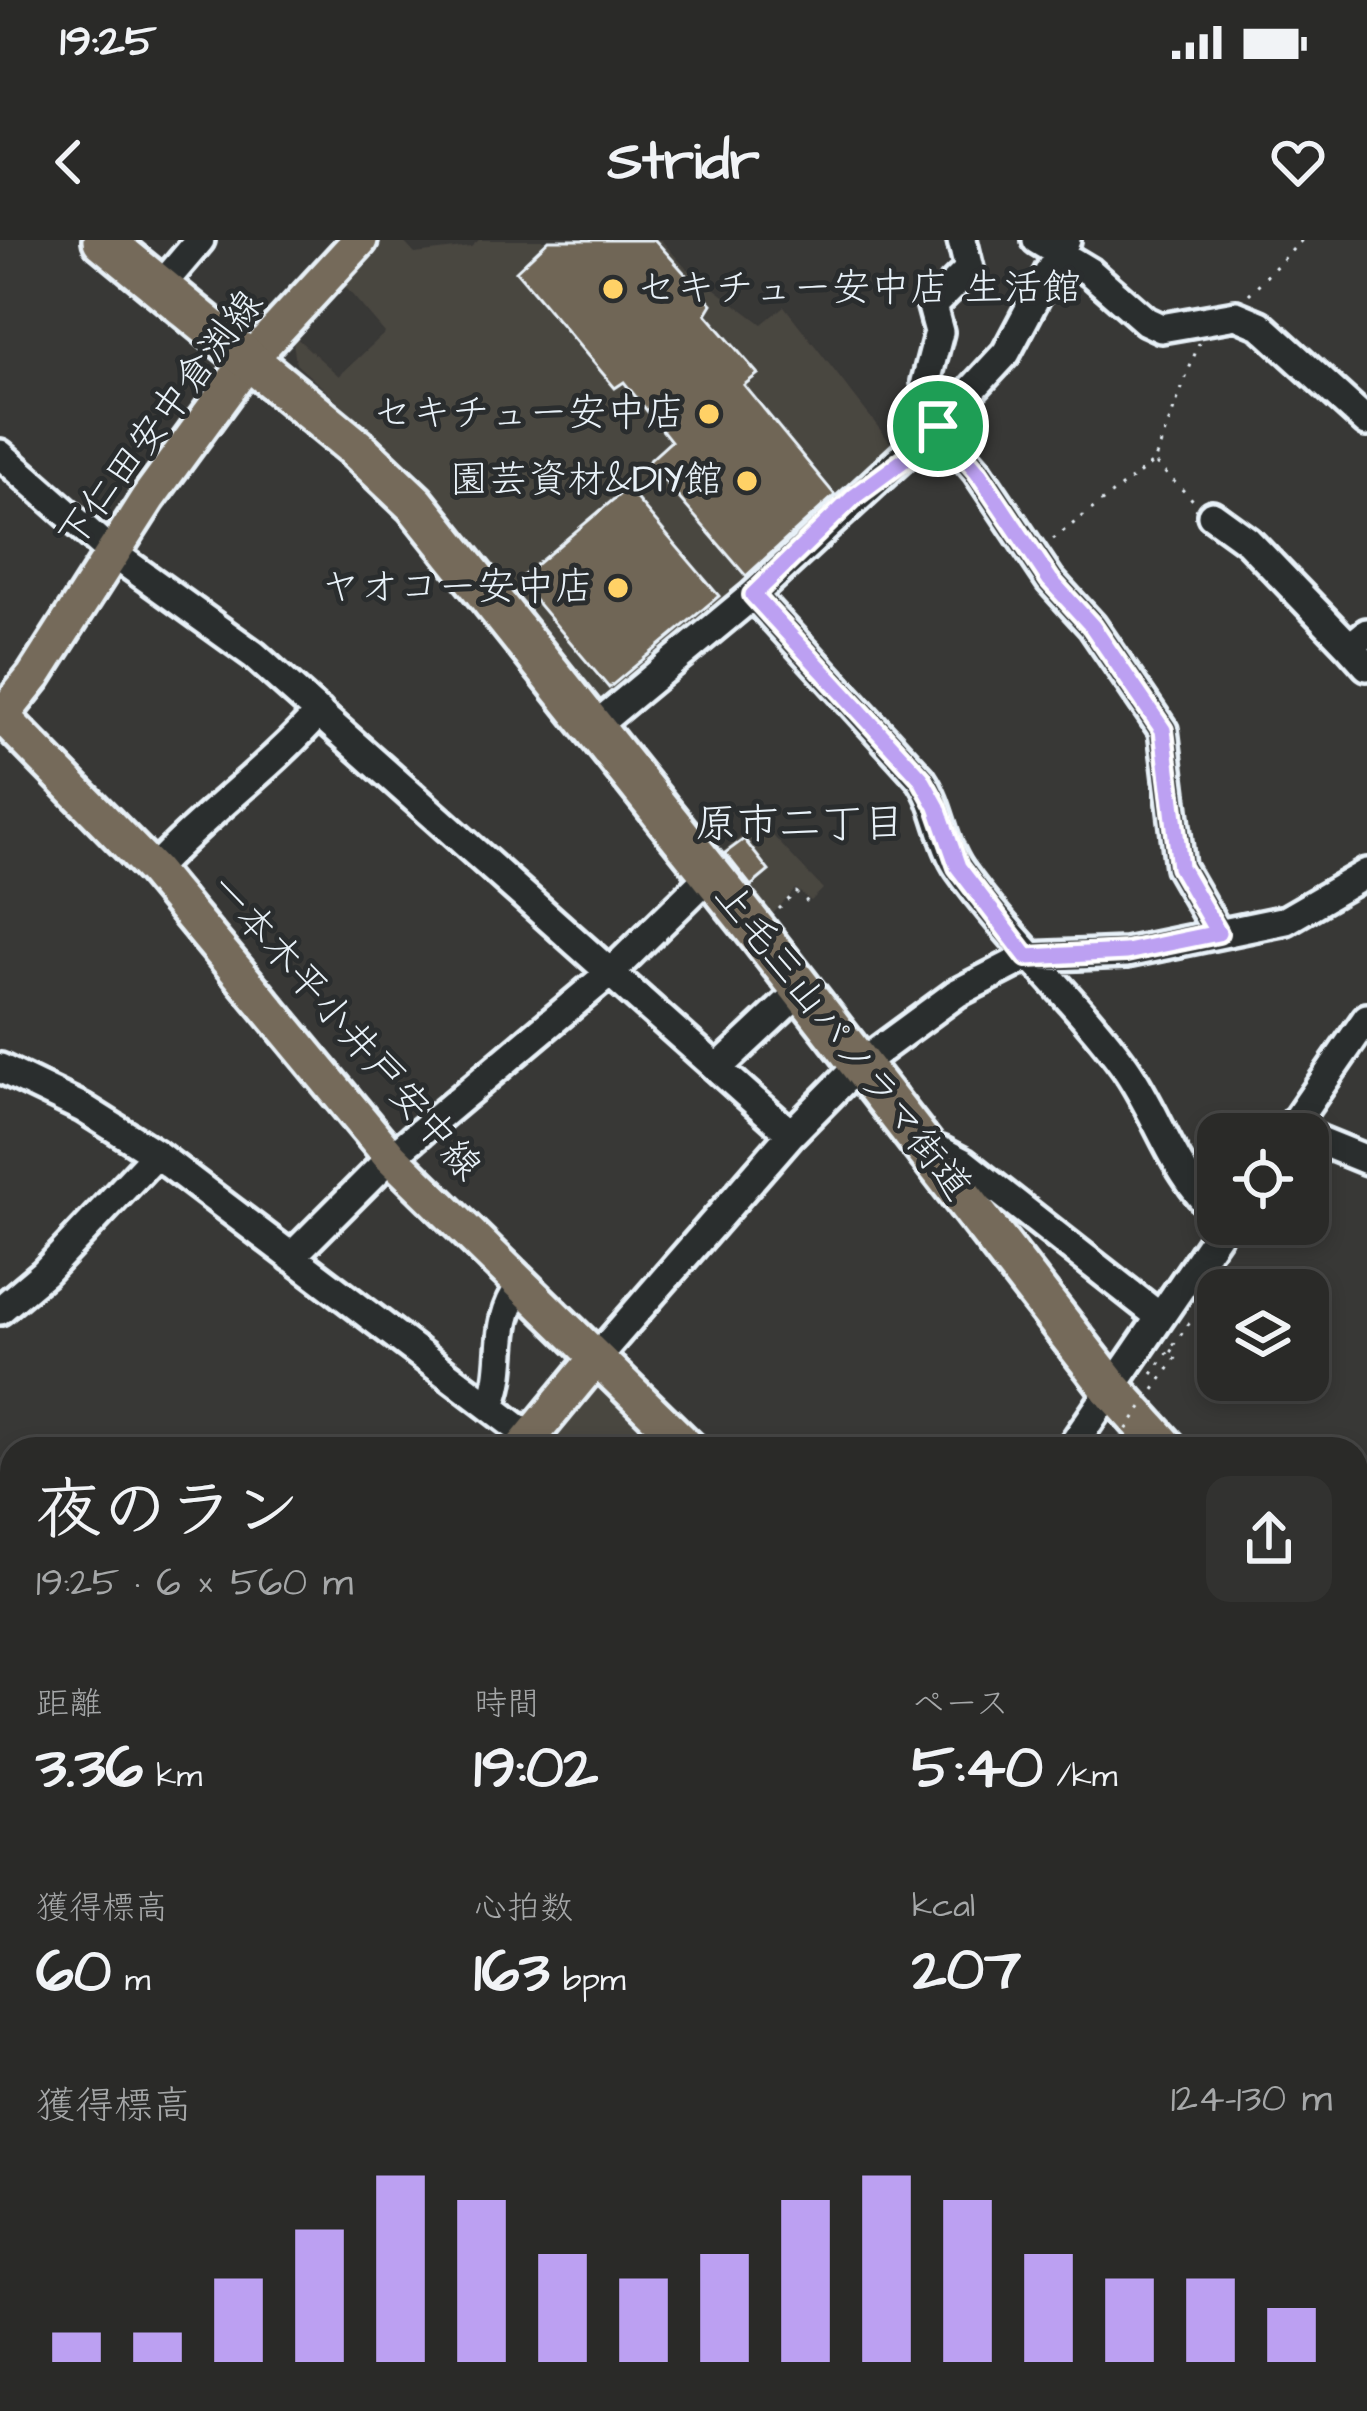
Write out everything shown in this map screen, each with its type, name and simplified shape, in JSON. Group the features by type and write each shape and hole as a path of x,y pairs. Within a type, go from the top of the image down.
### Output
{"highway":[{"name":"上毛三山パノラマ街道","path":"103,240 355,447 415,505 757,932 1111,1388 1155,1437"}],"main road":[{"name":"下仁田安中倉渕線","path":"1,716 34,676 111,552 249,360 359,240"},
{"name":"一本木平小井戸安中線","path":"1,716 153,870 391,1157 678,1437"},
{"path":"531,1437 596,1358"}],"street":[{"path":"160,287 200,240"},
{"path":"962,240 969,269 932,306 939,332 926,382 938,426 1092,626 1163,730 1180,867 1218,933"},
{"path":"595,727 753,595 855,496 908,457 938,426 1006,353 1053,245 1145,321 1161,328 1235,315 1260,325 1367,422"},
{"path":"0,454 111,552 254,655 791,1133"},
{"path":"1212,515 1248,541 1362,649"},
{"path":"753,595 921,778 937,807 958,867 1027,957 1126,1068 1197,1194"},
{"path":"153,870 195,824 290,746 319,712"},
{"path":"596,1358 791,1133 859,1065 932,1010 1027,957 1126,952 1286,920 1367,873"},
{"path":"291,1257 391,1157 612,970 711,874"},
{"path":"719,1066 801,990"},
{"path":"1310,1113 1367,1018"},
{"path":"0,1068 83,1108 157,1154 490,1407 520,1437"},
{"path":"1329,1145 1367,1160"},
{"path":"932,1159 941,1151 964,1163 1160,1317"},
{"path":"0,1310 44,1273 157,1154"},
{"path":"1078,1437 1210,1245"},
{"path":"490,1407 500,1385 500,1326 506,1304 521,1285"}],"path":[{"path":"1235,315 1238,305 1302,240"},
{"path":"1033,554 1154,462 1200,340 1200,319"},
{"path":"1154,462 1212,515"},
{"path":"757,932 796,892 810,904"},
{"path":"1152,1374 1190,1321"},
{"path":"1121,1437 1178,1355 1171,1350"}],"shaded area":[{"path":"384,240 402,240 415,254 471,247 479,240 661,240 684,266 762,324 784,306 896,450 600,709 421,476 296,364 292,334 339,376 385,333 342,283"},
{"path":"760,822 823,889 811,901 796,889 766,921 716,857"},
{"path":"600,1373 666,1437 543,1437"}],"building":[{"name":"セキチュー安中店","path":"549,240 655,240 712,304 706,314 758,374 744,385 835,495 746,576 648,462 671,441 624,382 615,388 516,271"},
{"name":"ヤオコー安中店","path":"627,488 719,596 609,688 518,580"},
{"path":"744,839 769,871 751,886 725,853"}],"place":[{"name":"セキチュー安中店 生活館","path":"613,289"},
{"name":"セキチュー安中店","path":"709,414"},
{"name":"園芸資材&DIY館","path":"747,481"},
{"name":"ヤオコー安中店","path":"618,588"}],"district":[{"name":"原市二丁目","path":"800,825"}],"route":[{"path":"938,426 977,471 1050,580 1092,626 1163,730 1180,867 1218,933 1126,952 1027,957 958,867 937,807 921,778 753,595 855,496 908,457 938,426"}]}
